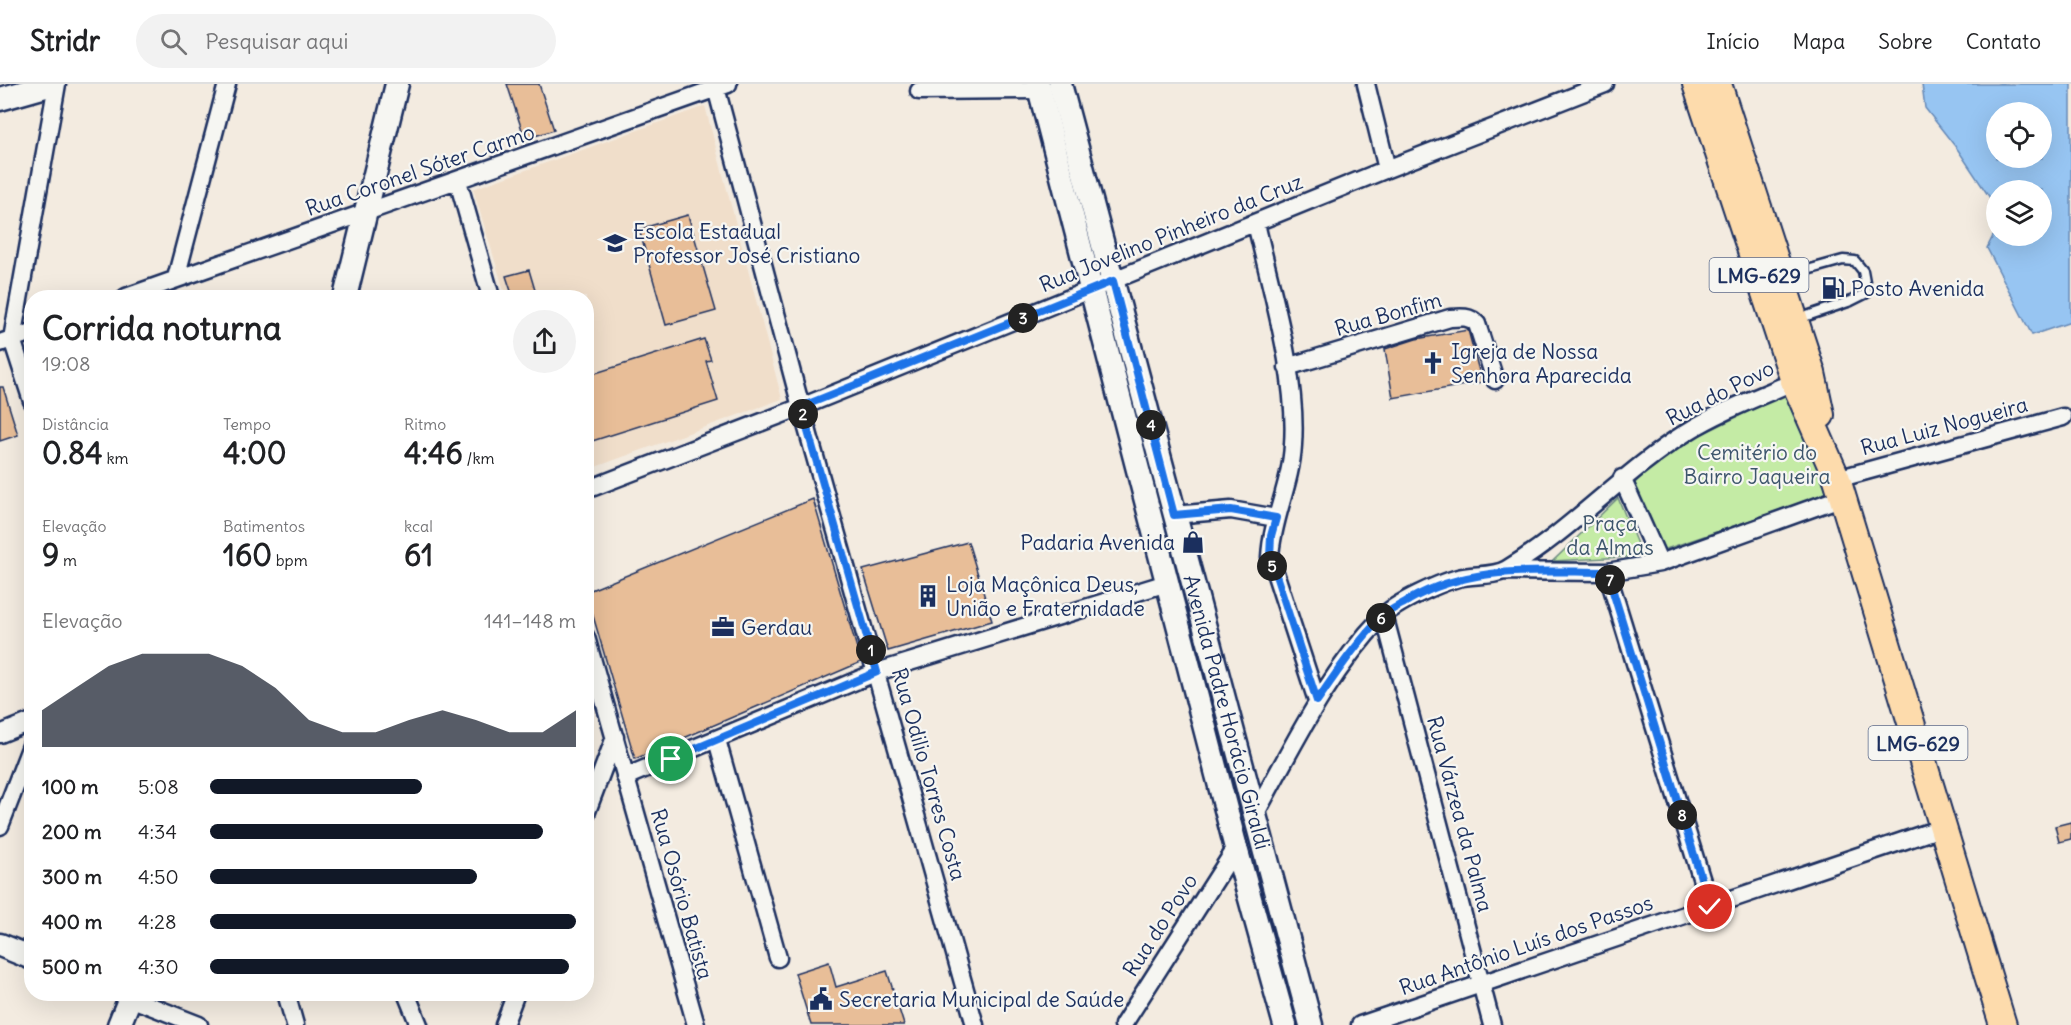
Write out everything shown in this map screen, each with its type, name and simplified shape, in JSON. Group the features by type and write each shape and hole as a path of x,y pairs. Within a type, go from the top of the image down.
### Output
{"main road":[{"name":"LMG-629","path":"1696,84 1803,377 1837,480 2003,1025"},
{"name":"LMG-629","path":"1718,84 1794,320 1803,377"}],"street":[{"path":"0,99 55,84 6,341 24,383"},
{"path":"176,278 227,84"},
{"path":"347,290 397,84"},
{"path":"1366,84 1387,169"},
{"name":"Rua Jovelino Pinheiro da Cruz","path":"594,487 801,407 1091,290 1579,88 1605,84"},
{"name":"Rua Coronel Sóter Carmo","path":"144,290 365,214 720,86"},
{"name":"Rua Odilio Torres Costa","path":"720,86 801,407 975,1025"},
{"path":"919,92 1046,86"},
{"name":"Avenida Padre Horácio Giraldi","path":"1046,86 1113,281 1311,1025"},
{"name":"Avenida Padre Horácio Giraldi","path":"1046,86 1091,290 1236,848 1285,1025"},
{"path":"458,181 489,290"},
{"path":"1256,223 1287,367 1293,445 1288,479 1271,536 1270,557 1317,701"},
{"name":"Rua Bonfim","path":"1287,367 1450,318 1463,317 1477,324 1495,380"},
{"path":"6,341 24,335"},
{"name":"Rua do Povo","path":"1255,815 1317,701 1343,663 1384,615 1422,592 1458,578 1504,571 1535,550 1622,478 1688,431 1803,377"},
{"name":"Rua Luiz Nogueira","path":"1504,571 1607,572 1660,562 1837,480 2063,417"},
{"path":"1622,478 1660,562"},
{"path":"1174,515 1231,510 1276,518"},
{"path":"1607,572 1710,907"},
{"path":"625,777 877,672 1167,583"},
{"name":"Rua Várzea da Palma","path":"1384,615 1492,1025"},
{"name":"Rua Osório Batista","path":"594,665 696,1025"},
{"path":"0,734 24,724"},
{"path":"594,791 615,737"},
{"path":"717,740 778,958"},
{"path":"0,826 24,764"},
{"name":"Rua Antônio Luís dos Passos","path":"1360,1025 1944,827"},
{"name":"Rua do Povo","path":"1123,1025 1236,848"},
{"path":"0,945 24,955"},
{"path":"119,1025 125,1001"},
{"path":"141,1001 199,1025"},
{"path":"288,1001 295,1025"},
{"path":"409,1001 419,1025"},
{"path":"504,1025 513,1001"}],"lane":[{"path":"1780,277 1851,259 1859,264 1865,278 1867,292 1861,296 1794,320"}],"shaded area":[{"name":"Escola Estadual Professor José Cristiano","path":"705,106 782,399 594,467 594,290 504,290 473,189"}],"green space":[{"name":"Cemitério do Bairro Jaqueira","path":"1786,393 1828,494 1663,550 1634,484 1665,452"},
{"name":"Praça da Almas","path":"1618,498 1642,556 1553,561"}],"water":[{"path":"1922,84 2071,84 2071,322 2032,335 1987,248 1988,246 2052,246 2052,180 1986,180 1986,192 1958,150 1925,108"}],"building":[{"path":"507,84 539,84 554,130 525,139"},
{"path":"688,215 716,311 666,325 639,229"},
{"path":"529,270 535,290 511,290 506,276"},
{"name":"Igreja de Nossa Senhora Aparecida","path":"1468,330 1482,382 1393,398 1385,349 1416,339"},
{"path":"704,339 711,360 706,361 718,401 594,440 594,373"},
{"path":"0,387 3,387 18,435 0,441"},
{"name":"Gerdau","path":"813,499 861,662 635,759 594,619 594,589"},
{"name":"Loja Maçônica Deus, União e Fraternidade","path":"968,542 992,621 888,651 863,570"},
{"path":"2071,822 2071,839 2059,842 2055,826"},
{"path":"829,962 836,987 887,971 904,1025 811,1025 795,973"}],"place":[{"name":"Escola Estadual Professor José Cristiano","path":"615,243"},
{"name":"Posto Avenida","path":"1833,288"},
{"name":"Igreja de Nossa Senhora Aparecida","path":"1433,363"},
{"name":"Padaria Avenida","path":"1193,542"},
{"name":"Loja Maçônica Deus, União e Fraternidade","path":"928,596"},
{"name":"Gerdau","path":"723,627"},
{"name":"Secretaria Municipal de Saúde","path":"821,999"}],"route":[{"path":"671,759 877,672 801,407 1113,281 1174,515 1231,510 1276,518 1271,536 1270,557 1317,701 1343,663 1384,615 1422,592 1458,578 1504,571 1607,572 1710,907"}]}
